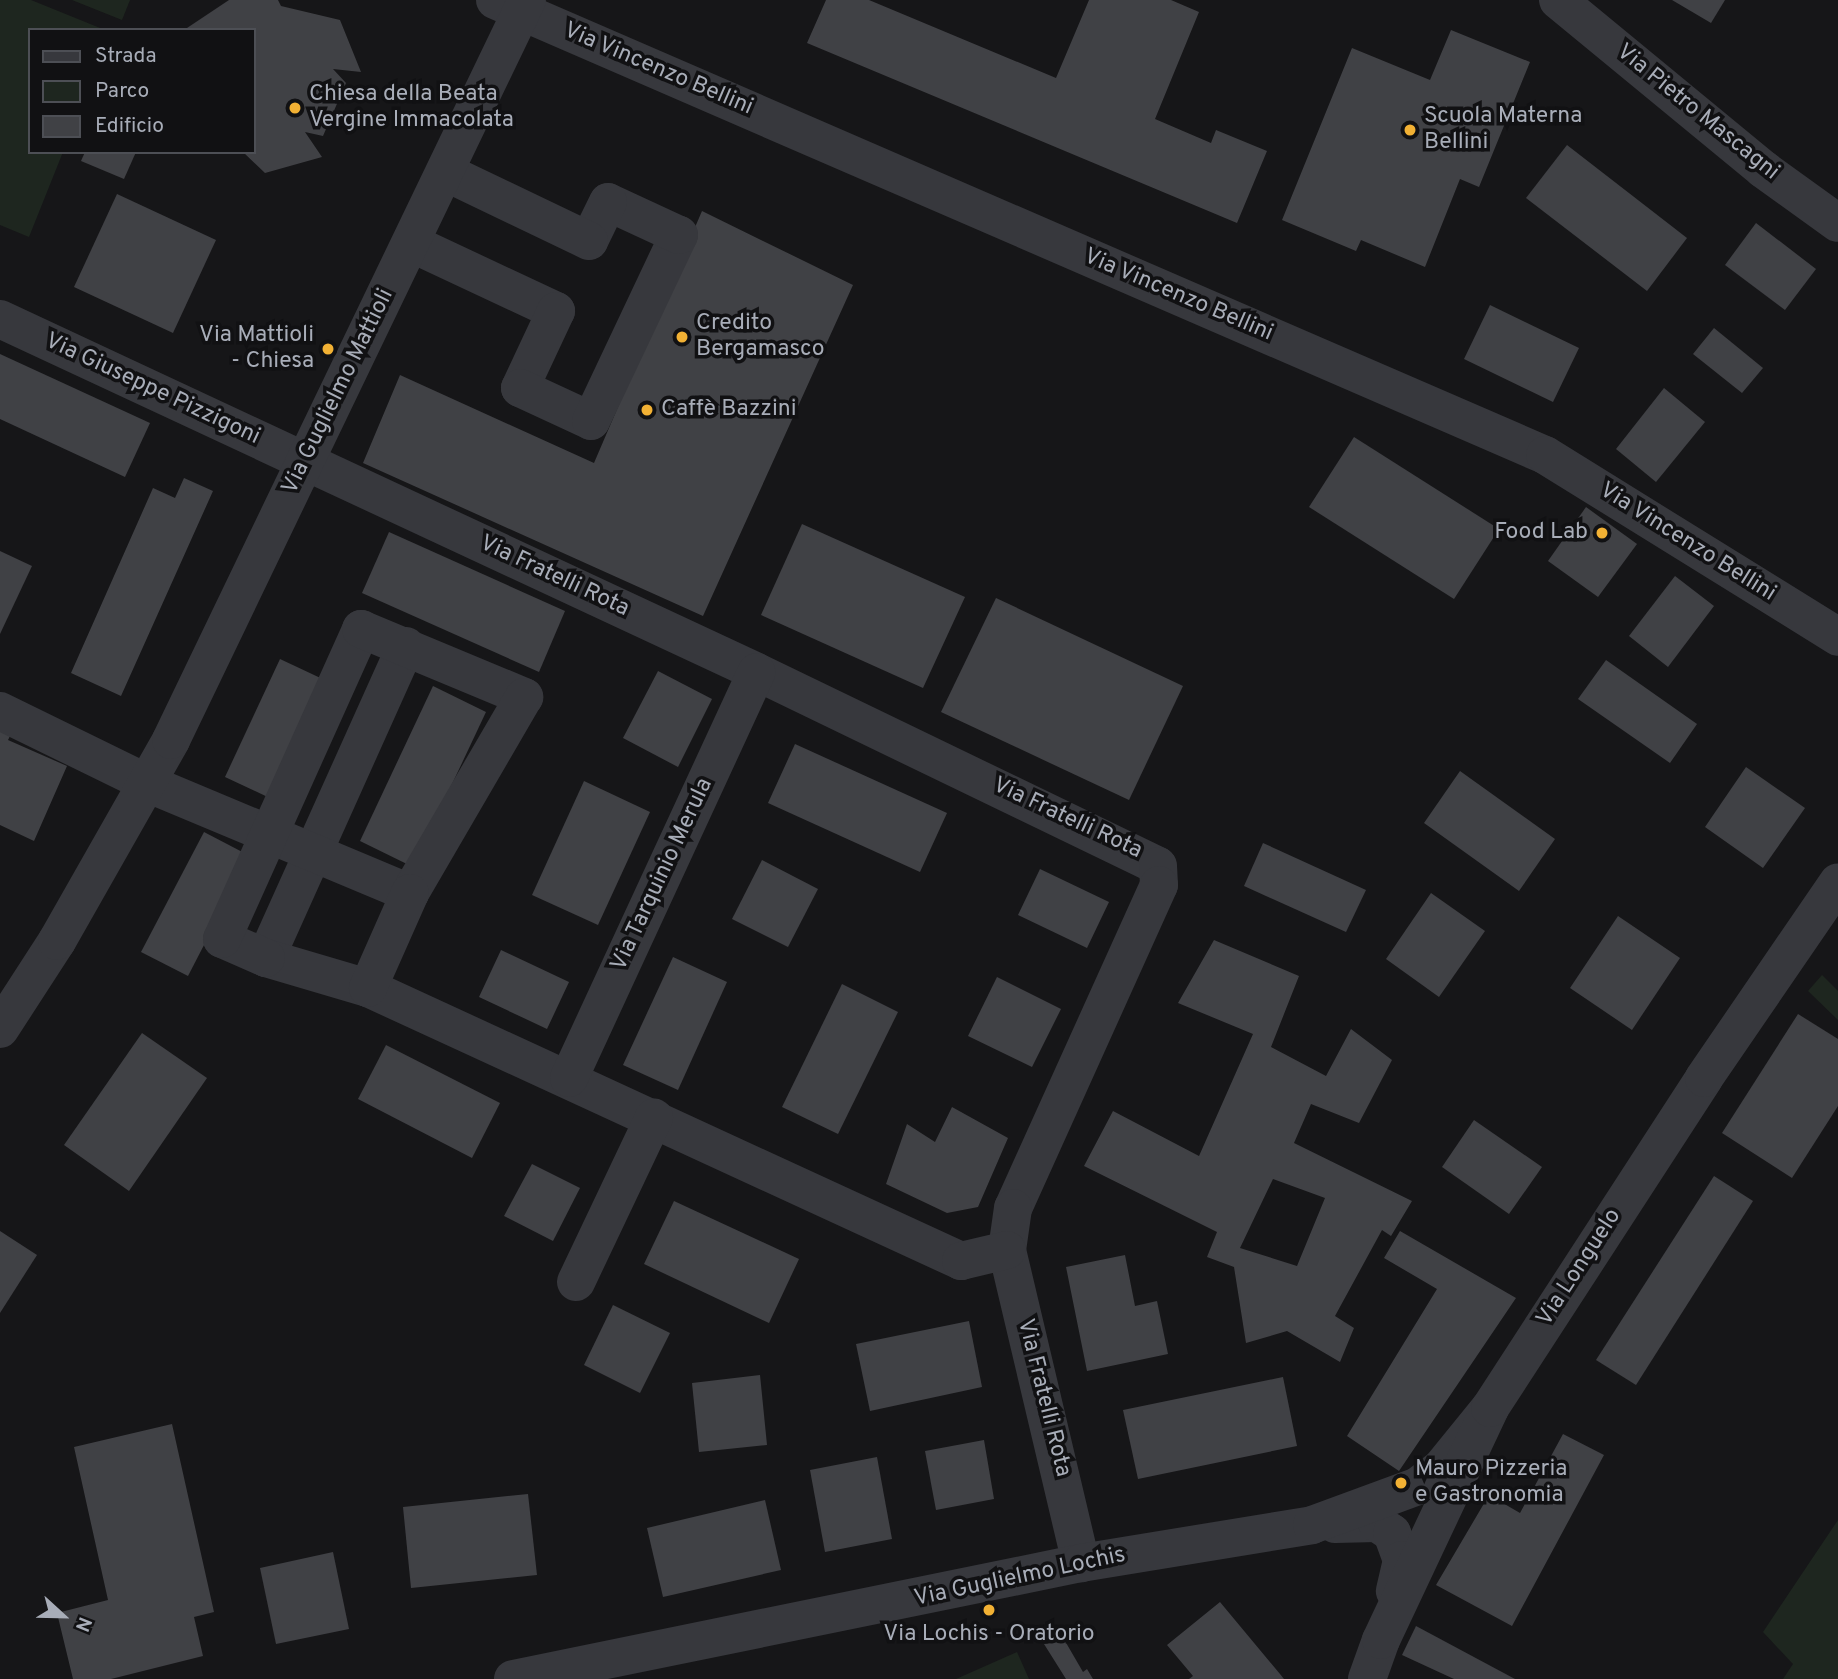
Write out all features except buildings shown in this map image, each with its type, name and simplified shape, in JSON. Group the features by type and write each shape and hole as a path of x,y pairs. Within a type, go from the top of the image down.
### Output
{"street":[{"name":"Via Pietro Mascagni","path":"1558,0 1763,169 1838,223"},
{"name":"Via Guglielmo Mattioli","path":"0,1029 149,784 304,461 447,173 515,4"},
{"name":"Via Vincenzo Bellini","path":"515,4 1545,455 1838,637"},
{"path":"413,244 556,311 520,388 591,421 679,234 607,202 589,241 447,173"},
{"name":"Via Giuseppe Pizzigoni","path":"0,319 304,461"},
{"name":"Via Fratelli Rota","path":"304,461 757,672 1158,866 1159,884 1013,1208 1007,1250 1081,1563"},
{"path":"368,988 410,893 524,697 361,629 222,939 266,958 368,988 569,1078 961,1261 1007,1250"},
{"path":"266,958 311,852 406,646"},
{"name":"Via Tarquinio Merula","path":"569,1078 757,672"},
{"path":"0,711 149,784 410,893"},
{"name":"Via Longuelo","path":"1367,1679 1381,1640 1490,1408 1704,1078 1838,882"},
{"path":"576,1282 654,1118"},
{"name":"Via Guglielmo Lochis","path":"513,1679 1081,1563 1312,1525 1418,1486 1442,1467 1490,1408"},
{"path":"1312,1525 1377,1522 1397,1540 1402,1560 1381,1640"}],"green space":[{"path":"0,0 31,0 100,28 28,28 28,154 62,154 29,237 0,225"},
{"path":"72,0 130,0 122,20"},
{"path":"1822,975 1838,991 1838,1020 1808,991"},
{"path":"1838,1520 1838,1679 1783,1679 1793,1664 1763,1632"},
{"path":"1017,1652 1029,1679 956,1679"}],"place":[{"name":"Chiesa della Beata Vergine Immacolata","path":"295,108"},
{"name":"Scuola Materna Bellini","path":"1410,130"},
{"name":"Credito Bergamasco","path":"682,337"},
{"name":"Via Mattioli - Chiesa","path":"328,349"},
{"name":"Caffè Bazzini","path":"647,410"},
{"name":"Food Lab","path":"1602,533"},
{"name":"Mauro Pizzeria e Gastronomia","path":"1401,1483"},
{"name":"Via Lochis - Oratorio","path":"989,1610"}]}
